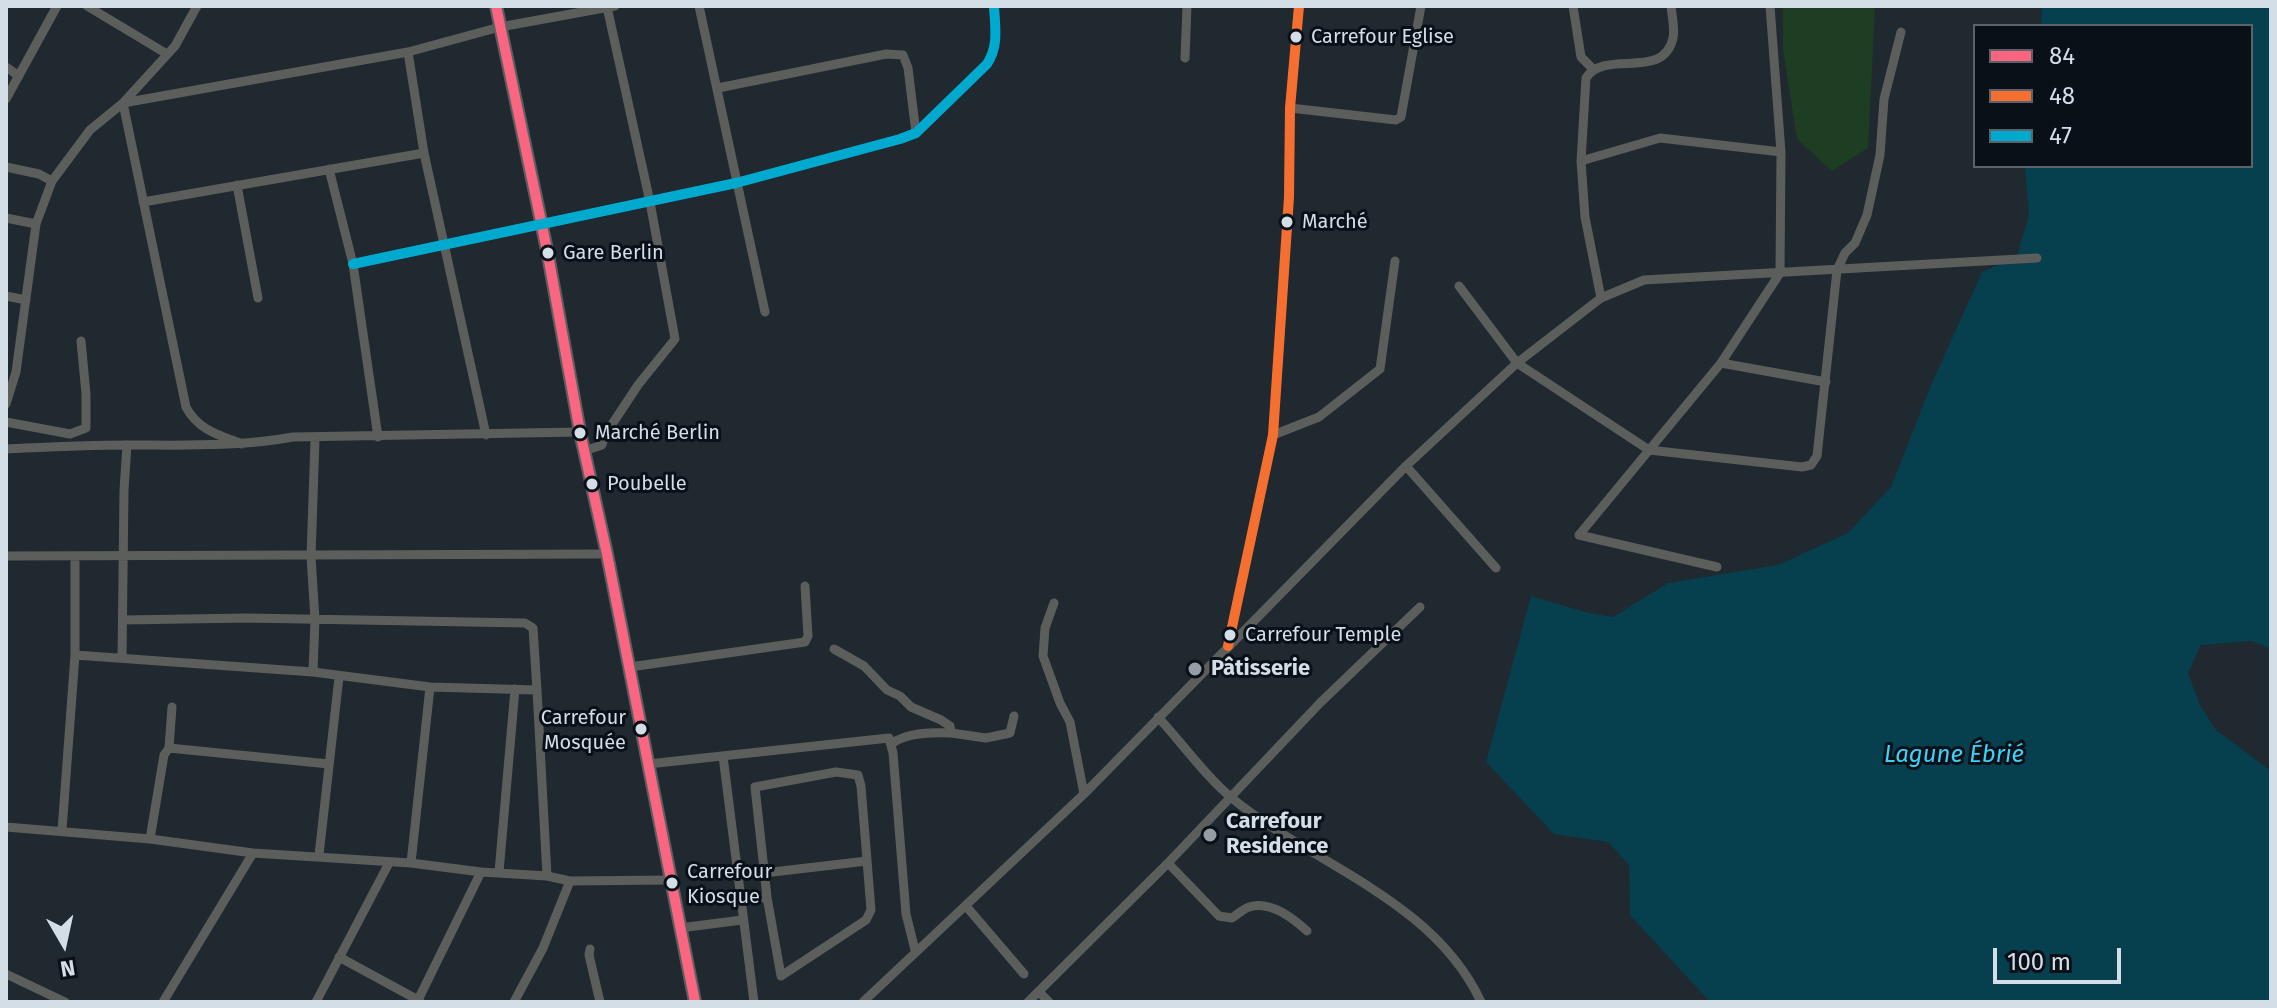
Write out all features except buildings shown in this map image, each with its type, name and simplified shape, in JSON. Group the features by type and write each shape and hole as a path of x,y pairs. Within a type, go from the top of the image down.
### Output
{"street":[{"path":"6,99 57,6"},
{"path":"87,6 167,54"},
{"path":"6,404 26,300 36,224 52,181 90,130 123,103 167,54 187,28 197,6"},
{"path":"496,6 695,1002"},
{"path":"699,6 765,312"},
{"path":"353,264 736,183 916,133 993,55 996,41 994,6"},
{"path":"1185,58 1187,6"},
{"path":"1228,646 1273,435 1289,197 1290,108 1299,6"},
{"path":"1290,108 1396,120 1401,117 1421,6"},
{"path":"1573,6 1581,57 1593,69"},
{"path":"1601,298 1585,217 1581,161 1584,85 1593,69 1659,59 1669,51 1674,35 1671,6"},
{"path":"1717,567 1579,535 1721,363 1780,273 1781,152 1770,6"},
{"path":"123,103 408,52 500,27 611,7 675,339 638,385 605,435 602,445 584,451"},
{"path":"1459,286 1517,363 1649,450 1802,467 1811,465 1817,456 1837,270 1845,253 1855,243 1867,215 1880,155 1884,99 1901,32"},
{"path":"408,52 424,153 486,435"},
{"path":"718,88 886,54 903,55 908,68 916,133"},
{"path":"6,67 19,76"},
{"path":"123,103 186,407 193,421 206,430 242,444"},
{"path":"1581,161 1660,138 1781,152"},
{"path":"143,202 424,153"},
{"path":"6,167 39,174 52,181"},
{"path":"329,169 353,264 378,437"},
{"path":"237,185 258,298"},
{"path":"6,218 36,224"},
{"path":"863,1002 1084,794 1406,466 1517,363 1601,298 1644,280 2037,258"},
{"path":"1273,435 1319,417 1380,369 1395,261"},
{"path":"6,296 26,300"},
{"path":"6,422 70,434 86,428 81,341"},
{"path":"1721,363 1826,382"},
{"path":"6,449 242,444 293,437 580,432"},
{"path":"313,672 315,619 311,557 315,439"},
{"path":"122,658 127,445"},
{"path":"1406,466 1496,568"},
{"path":"6,556 607,554"},
{"path":"62,830 75,655 75,557"},
{"path":"630,667 805,642 808,636 805,586"},
{"path":"1054,603 1045,628 1043,656 1070,722 1084,794"},
{"path":"1028,1002 1168,863 1320,703 1420,607"},
{"path":"123,620 315,619 525,623 533,628 547,876"},
{"path":"834,649 864,666 887,690 900,696 911,707 950,726 951,733"},
{"path":"75,655 313,672 430,687 537,690"},
{"path":"319,855 339,677"},
{"path":"411,863 430,687"},
{"path":"499,872 515,689"},
{"path":"150,839 164,755 169,748 172,707"},
{"path":"891,744 899,738 923,734 951,733 986,738 1010,733 1014,716"},
{"path":"1158,717 1231,798 1320,859 1401,907 1451,953 1481,1002"},
{"path":"648,764 889,738 906,914 915,950"},
{"path":"169,748 329,764"},
{"path":"723,756 754,1002"},
{"path":"836,772 858,775 867,861 871,910 866,920 781,976 767,897 755,787 836,772"},
{"path":"6,827 150,839 253,853 319,855 547,876 570,881 669,880"},
{"path":"163,1002 253,853"},
{"path":"764,873 867,861"},
{"path":"316,1002 389,863"},
{"path":"1168,863 1219,916 1232,918 1250,907 1259,906 1282,912 1307,931"},
{"path":"339,957 420,1001 481,872"},
{"path":"514,1002 543,948 570,881"},
{"path":"740,902 767,897"},
{"path":"966,906 1024,974"},
{"path":"680,928 742,920"},
{"path":"590,949 600,1002"},
{"path":"6,974 65,1002"},
{"path":"1039,992 1049,1002"}],"green space":[{"path":"1783,6 1875,6 1868,148 1832,171 1797,139 1783,49"}],"water":[{"name":"Lagune Ébrié","path":"2042,6 2271,6 2271,649 2252,641 2201,645 2188,673 2200,705 2216,730 2271,771 2271,1002 1710,1002 1630,915 1629,865 1608,842 1554,834 1486,762 1531,596 1613,617 1668,583 1778,565 1848,533 1891,487 1931,385 1982,272 2017,256 2029,215 2025,168 2253,168 2253,24 2041,24"}],"transit line":[{"name":"84","path":"496,6 695,1002"},
{"name":"47","path":"353,264 736,183 916,133 987,64 995,43 994,6"},
{"name":"48","path":"1228,646 1273,435 1289,197 1290,108 1299,6"}],"place":[{"name":"Carrefour Eglise","path":"1296,37"},
{"name":"Marché","path":"1287,222"},
{"name":"Gare Berlin","path":"548,253"},
{"name":"Marché Berlin","path":"580,433"},
{"name":"Poubelle","path":"592,484"},
{"name":"Carrefour Temple","path":"1230,635"},
{"name":"Pâtisserie","path":"1195,669"},
{"name":"Carrefour Mosquée","path":"641,729"},
{"name":"Carrefour Residence","path":"1210,835"},
{"name":"Carrefour Kiosque","path":"672,883"}]}
